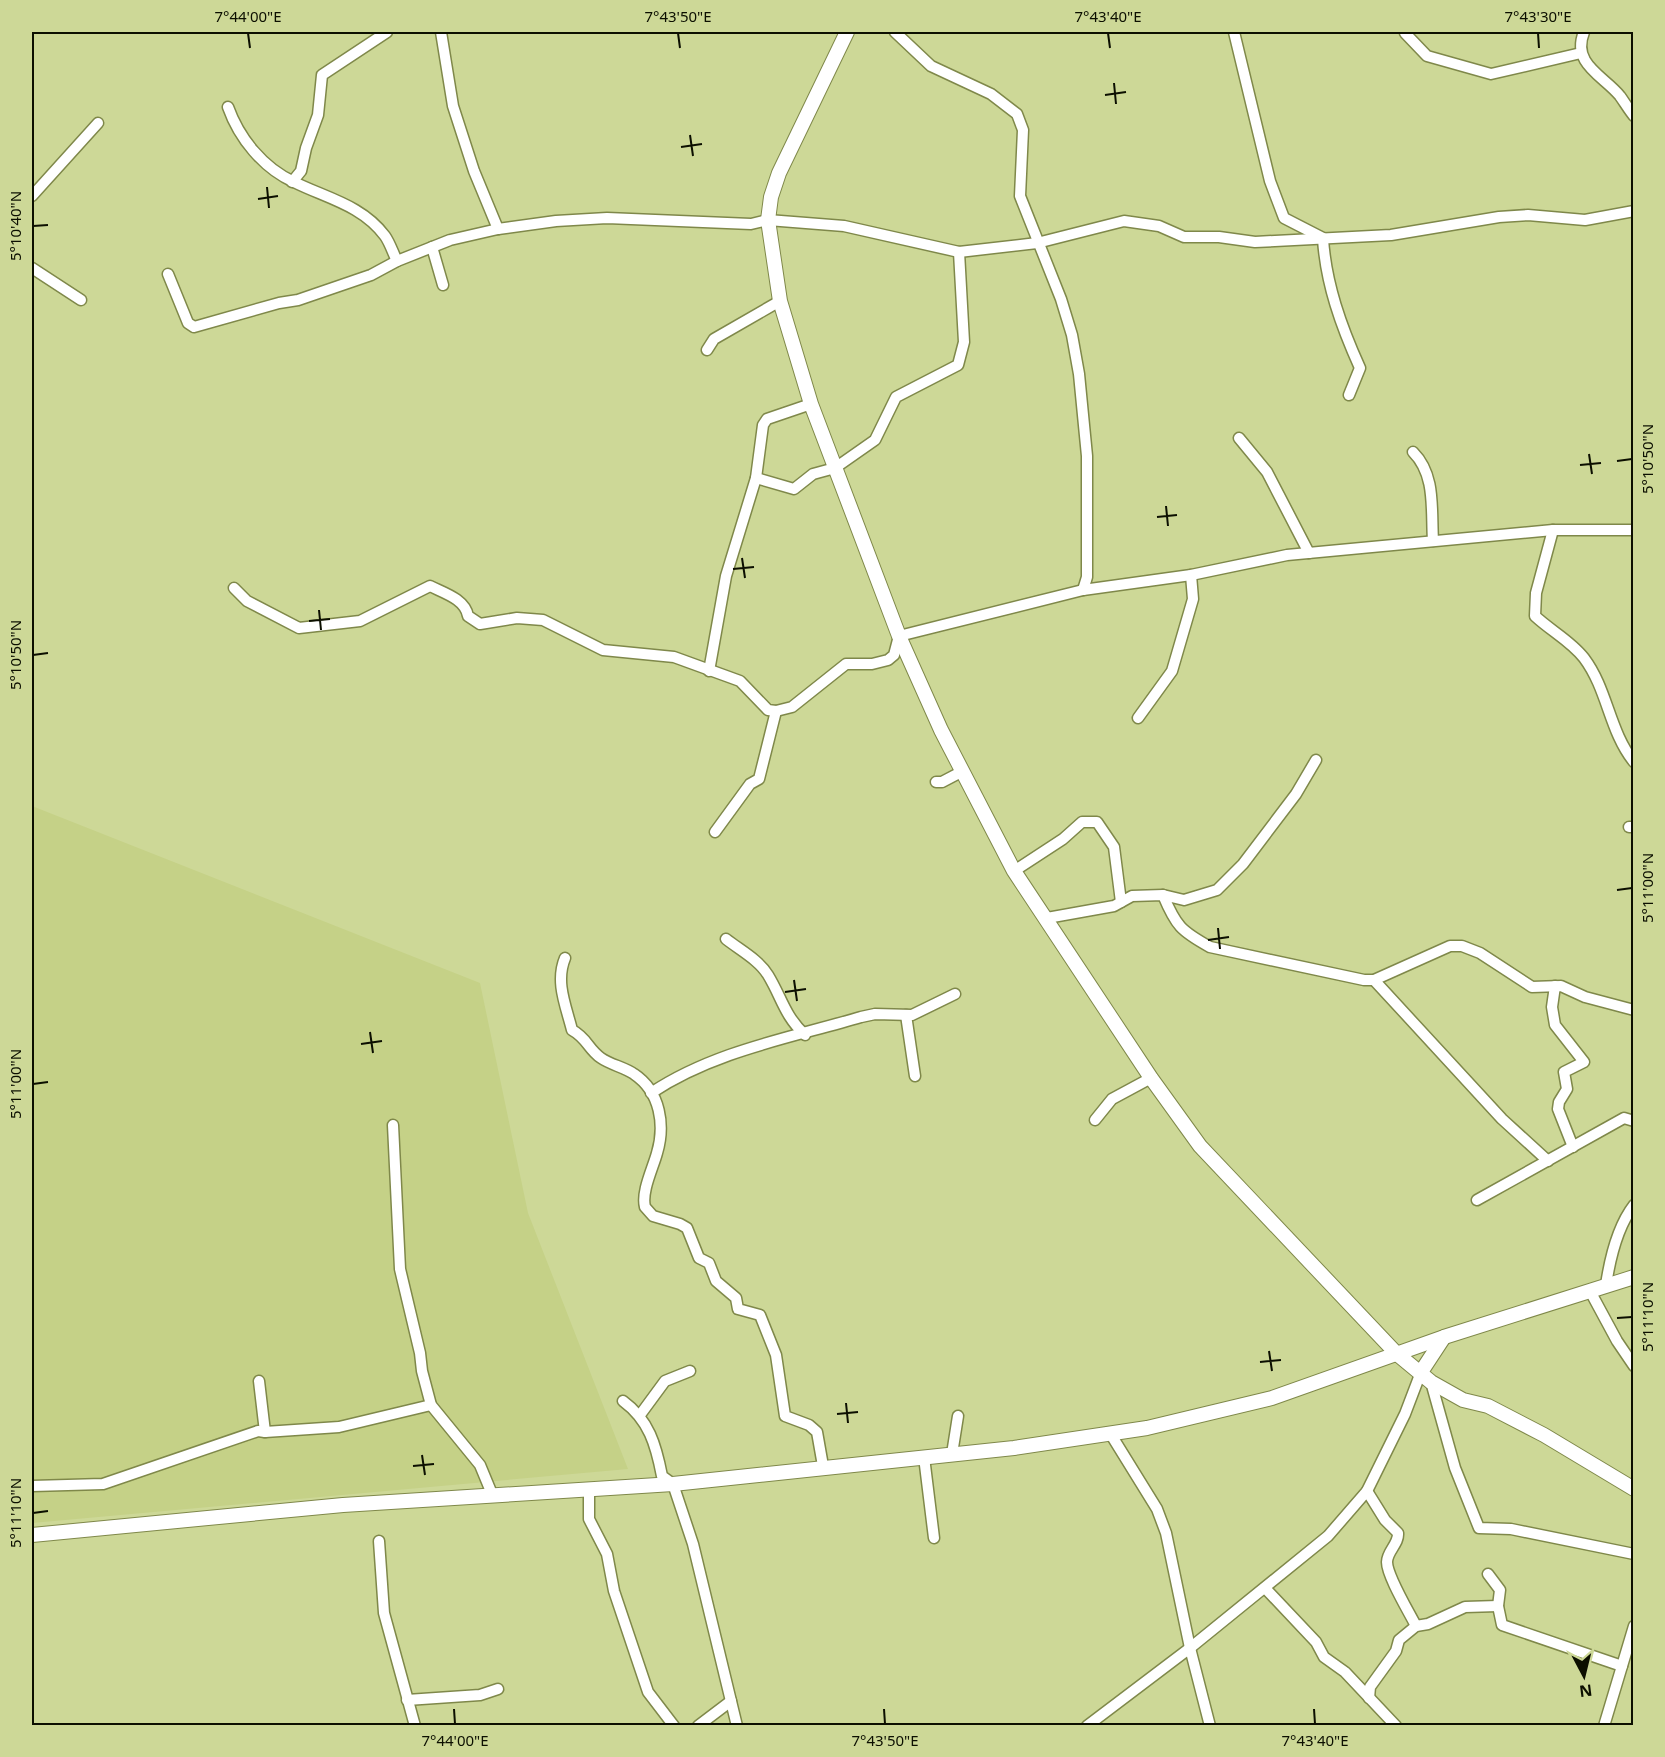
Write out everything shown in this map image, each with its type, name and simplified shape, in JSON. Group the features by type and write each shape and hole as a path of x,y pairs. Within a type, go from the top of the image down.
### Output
{"street":[{"path":"292,182 301,171 306,148 318,115 322,75 387,32"},
{"path":"441,32 453,106 466,150 498,229"},
{"path":"847,32 779,173 771,197 768,220 780,301 811,404 899,636 963,771 1014,871 1151,1078 1200,1146 1396,1353 1431,1382 1463,1400 1488,1406 1544,1435 1634,1488"},
{"path":"895,32 932,66 991,94 1017,114 1023,130 1020,196 1070,326 1079,374 1087,456 1087,577 1083,590"},
{"path":"1234,32 1270,181 1284,218 1323,238"},
{"path":"1584,32 1581,53 1591,71 1619,95 1634,117"},
{"path":"1405,33 1427,56 1491,74 1581,53"},
{"path":"228,107 235,127 268,165 292,182 339,200 361,213 385,236 397,261"},
{"path":"32,196 98,123"},
{"path":"168,273 188,323 195,327 279,303 298,300 371,275 397,261 432,247 498,229 556,221 607,218 751,224 768,220 844,226 959,252 1037,243 1124,221 1159,226 1185,237 1210,236 1255,242 1391,235 1499,216 1528,215 1585,220 1634,211"},
{"path":"1323,238 1325,266 1341,325 1360,368 1349,395"},
{"path":"432,247 443,285"},
{"path":"756,478 794,489 813,474 835,468 875,440 896,397 958,365 964,342 959,252"},
{"path":"32,268 81,300"},
{"path":"707,350 714,339 780,301"},
{"path":"709,671 726,576 756,478 763,425 767,419 778,414 811,404"},
{"path":"1239,438 1267,472 1309,553"},
{"path":"1413,452 1425,465 1431,488 1433,541"},
{"path":"899,636 1083,590 1191,575 1287,555 1553,530 1634,530"},
{"path":"1553,530 1536,593 1535,616 1571,644 1585,660 1599,687 1620,745 1634,762"},
{"path":"1138,718 1172,671 1193,599 1191,575"},
{"path":"234,588 247,601 299,628 360,621 430,586 459,601 467,608 468,616 480,624 517,618 543,620 603,650 674,657 744,684 768,710 776,711 792,707 846,664 872,664 888,660 894,655 899,636"},
{"path":"715,832 750,784 759,779 776,711"},
{"path":"1047,918 1121,902 1132,896 1163,895 1177,900 1193,900 1217,890 1243,864 1296,794 1316,760"},
{"path":"936,782 942,782 963,771"},
{"path":"1014,871 1063,839 1082,822 1097,822 1114,847 1121,902"},
{"path":"1163,895 1174,922 1191,937 1210,947 1374,980 1450,946 1462,946 1480,952 1532,987 1555,986 1634,1010"},
{"path":"726,939 761,966 776,990 784,1011 805,1035"},
{"path":"565,958 560,970 560,981 572,1030 584,1036 594,1053 603,1060 635,1074 651,1093 663,1125 645,1207 652,1216 687,1228 699,1258 709,1263 716,1281 736,1298 738,1309 760,1315 774,1346 785,1416 809,1425 817,1432 823,1466"},
{"path":"1374,980 1502,1119 1548,1161"},
{"path":"1555,986 1552,1007 1555,1025 1584,1062 1564,1072 1567,1089 1558,1102 1558,1108 1573,1147"},
{"path":"651,1093 667,1083 742,1050 805,1035 875,1014 906,1015 921,1012 955,994"},
{"path":"906,1015 915,1076"},
{"path":"1095,1120 1112,1099 1151,1078"},
{"path":"1478,1200 1624,1118 1634,1121"},
{"path":"393,1125 400,1269 431,1405 480,1465 492,1494"},
{"path":"1606,1285 1626,1215 1634,1205"},
{"path":"32,1535 343,1505 673,1484 823,1466 1014,1448 1147,1428 1272,1398 1396,1353 1634,1277"},
{"path":"1590,1291 1617,1341 1634,1366"},
{"path":"1091,1725 1328,1536 1367,1491 1404,1414 1421,1372 1444,1337"},
{"path":"640,1415 666,1381 690,1371"},
{"path":"259,1381 265,1432"},
{"path":"1431,1382 1455,1468 1479,1528 1511,1529 1634,1554"},
{"path":"623,1401 640,1415 654,1442 662,1476 673,1484 693,1544 737,1725"},
{"path":"32,1486 103,1484 258,1431 339,1426 431,1405"},
{"path":"952,1454 958,1416"},
{"path":"1110,1433 1157,1509 1170,1547 1190,1648 1210,1725"},
{"path":"924,1457 934,1538"},
{"path":"589,1489 589,1519 607,1554 614,1591 648,1692 674,1725"},
{"path":"1367,1491 1385,1520 1398,1533 1398,1540 1390,1548 1386,1560 1388,1572 1416,1626"},
{"path":"379,1541 384,1613 415,1725"},
{"path":"1488,1574 1500,1590 1498,1606 1502,1624 1576,1653 1622,1666"},
{"path":"1264,1588 1316,1642 1324,1658 1345,1672 1396,1725"},
{"path":"1369,1698 1370,1687 1396,1651 1399,1640 1416,1626 1428,1624 1465,1607 1498,1606"},
{"path":"1604,1725 1633,1632"},
{"path":"407,1700 480,1695 498,1689"},
{"path":"698,1725 731,1701"}],"shaded area":[{"path":"32,806 480,983 528,1213 628,1469 32,1523"}]}
